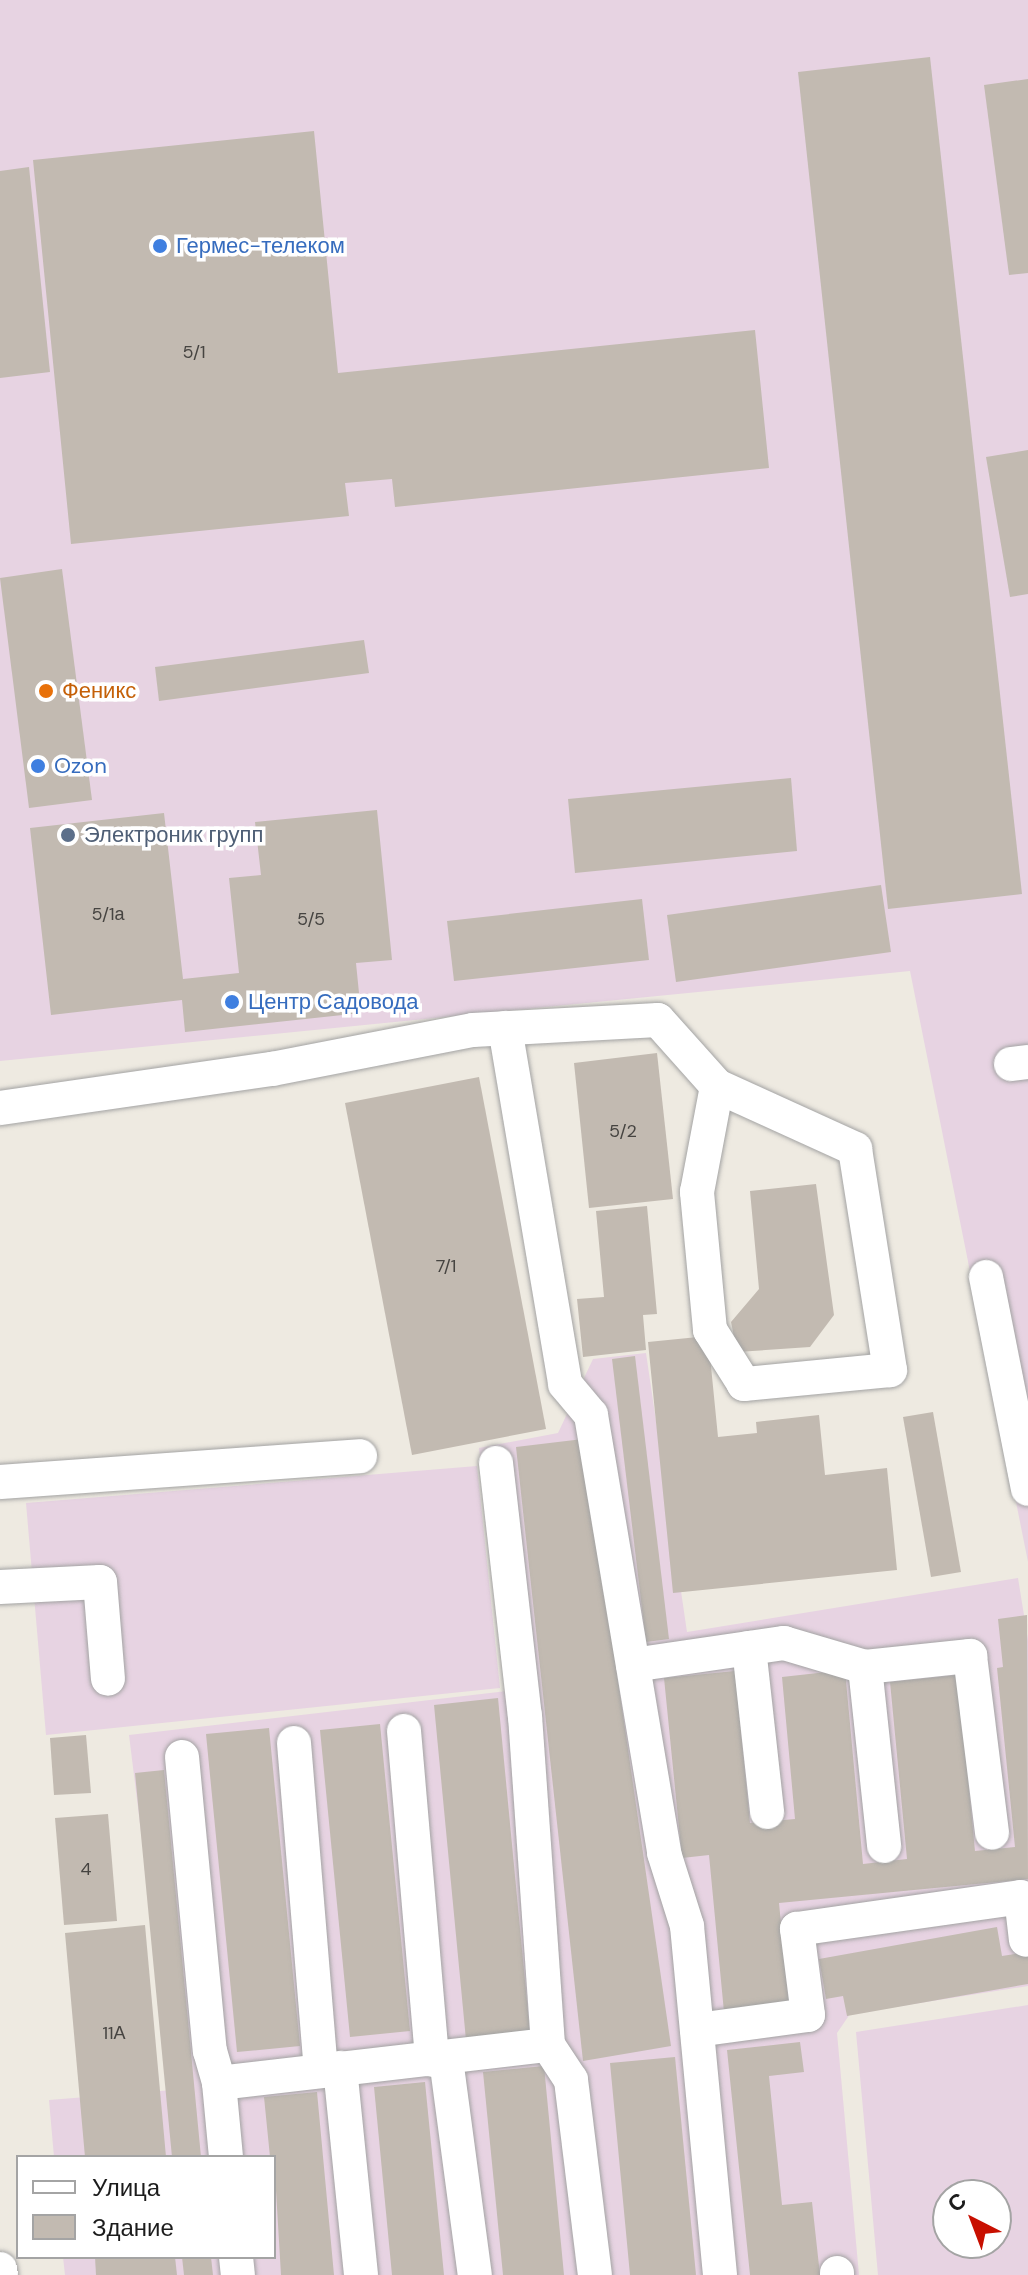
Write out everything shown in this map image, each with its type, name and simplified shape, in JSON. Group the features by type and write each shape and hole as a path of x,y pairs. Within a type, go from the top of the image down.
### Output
{"street":[{"path":"0,1108 505,1028 658,1020 717,1086 855,1149 890,1370 744,1384 710,1330 697,1192 717,1086"},
{"path":"505,1028 565,1384 591,1415 664,1853 687,1926 720,2275"},
{"path":"986,1277 1028,1489"},
{"path":"0,1482 360,1456"},
{"path":"496,1463 525,1716 548,2045 571,2080 595,2275"},
{"path":"0,1587 100,1582 108,1679"},
{"path":"633,1665 784,1643 865,1667 970,1656 992,1833"},
{"path":"749,1648 767,1812"},
{"path":"865,1667 884,1846"},
{"path":"404,1731 439,2060 475,2275"},
{"path":"294,1743 330,2069 361,2275"},
{"path":"182,1757 210,2051 219,2083 226,2155"},
{"path":"697,2030 808,2015 797,1929 1021,1897 1026,1940"},
{"path":"219,2083 548,2045"},
{"path":"0,2269 1,2275"}],"shaded area":[{"path":"0,0 1028,0 1028,1562 910,971 0,1061"},
{"path":"646,1353 687,1632 1018,1578 1028,1640 1028,1986 850,2014 837,2033 859,2275 65,2275 63,2259 276,2259 276,2155 54,2155 49,2100 173,2090 129,1735 507,1691 479,1448 558,1433 593,1359"},
{"path":"477,1466 500,1688 46,1735 26,1503"},
{"path":"1028,2005 1028,2275 878,2275 856,2032"}],"building":[{"path":"930,57 1022,894 888,909 798,72"},
{"path":"1028,79 1028,273 1009,275 984,85"},
{"path":"314,131 338,373 755,330 769,468 395,507 392,479 345,483 349,516 71,544 33,160"},
{"path":"29,167 50,372 0,378 0,171"},
{"path":"1028,450 1028,594 1010,597 986,457"},
{"name":"Феникс","path":"62,569 92,800 29,808 0,578"},
{"path":"364,640 369,673 159,701 155,667"},
{"path":"791,778 797,851 575,873 568,799"},
{"path":"377,810 392,960 356,963 361,1013 185,1032 182,1000 51,1015 30,828 164,813 183,979 239,973 229,878 261,875 255,822"},
{"path":"881,885 891,952 676,982 667,915"},
{"path":"642,899 649,960 454,981 447,921"},
{"path":"657,1053 673,1199 589,1208 574,1063"},
{"path":"479,1077 546,1429 412,1455 345,1103"},
{"path":"816,1184 834,1315 810,1347 737,1352 731,1322 759,1289 750,1191"},
{"path":"647,1206 657,1314 643,1315 646,1350 583,1357 577,1299 604,1297 596,1211"},
{"path":"708,1336 718,1437 757,1433 756,1422 819,1415 825,1475 887,1468 897,1570 673,1593 648,1342"},
{"path":"635,1356 669,1639 646,1642 612,1359"},
{"path":"933,1412 961,1572 931,1577 903,1417"},
{"path":"583,1439 671,2046 583,2061 516,1447"},
{"path":"1027,1615 1028,1879 779,1903 789,2006 724,2012 709,1855 682,1858 664,1678 735,1671 750,1823 795,1819 782,1677 845,1670 863,1864 907,1859 890,1682 958,1675 975,1851 1015,1847 997,1668 1003,1667 998,1619"},
{"path":"498,1698 530,2033 466,2040 434,1705"},
{"path":"380,1724 410,2031 350,2037 320,1730"},
{"path":"269,1728 300,2046 237,2052 206,1734"},
{"path":"86,1735 91,1793 54,1795 50,1738"},
{"path":"164,1770 201,2155 172,2155 135,1773"},
{"path":"108,1814 117,1921 64,1925 55,1818"},
{"path":"145,1925 166,2155 85,2155 65,1933"},
{"path":"997,1927 1002,1956 1028,1952 1028,1984 847,2016 843,1996 826,1999 819,1959"},
{"path":"800,2042 804,2072 769,2076 782,2205 812,2202 820,2275 750,2275 727,2050"},
{"path":"675,2057 696,2275 630,2275 610,2063"},
{"path":"544,2066 564,2275 503,2275 483,2072"},
{"path":"425,2082 444,2275 392,2275 374,2087"},
{"path":"317,2092 334,2275 281,2275 276,2155 270,2155 264,2097"},
{"path":"95,2259 175,2259 177,2275 96,2275"},
{"path":"182,2259 211,2259 213,2275 184,2275"}],"place":[{"name":"Гермес-телеком","path":"160,246"},
{"name":"Феникс","path":"46,691"},
{"name":"Ozon","path":"38,766"},
{"name":"Электроник групп","path":"68,835"},
{"name":"Центр Садовода","path":"232,1002"}]}
